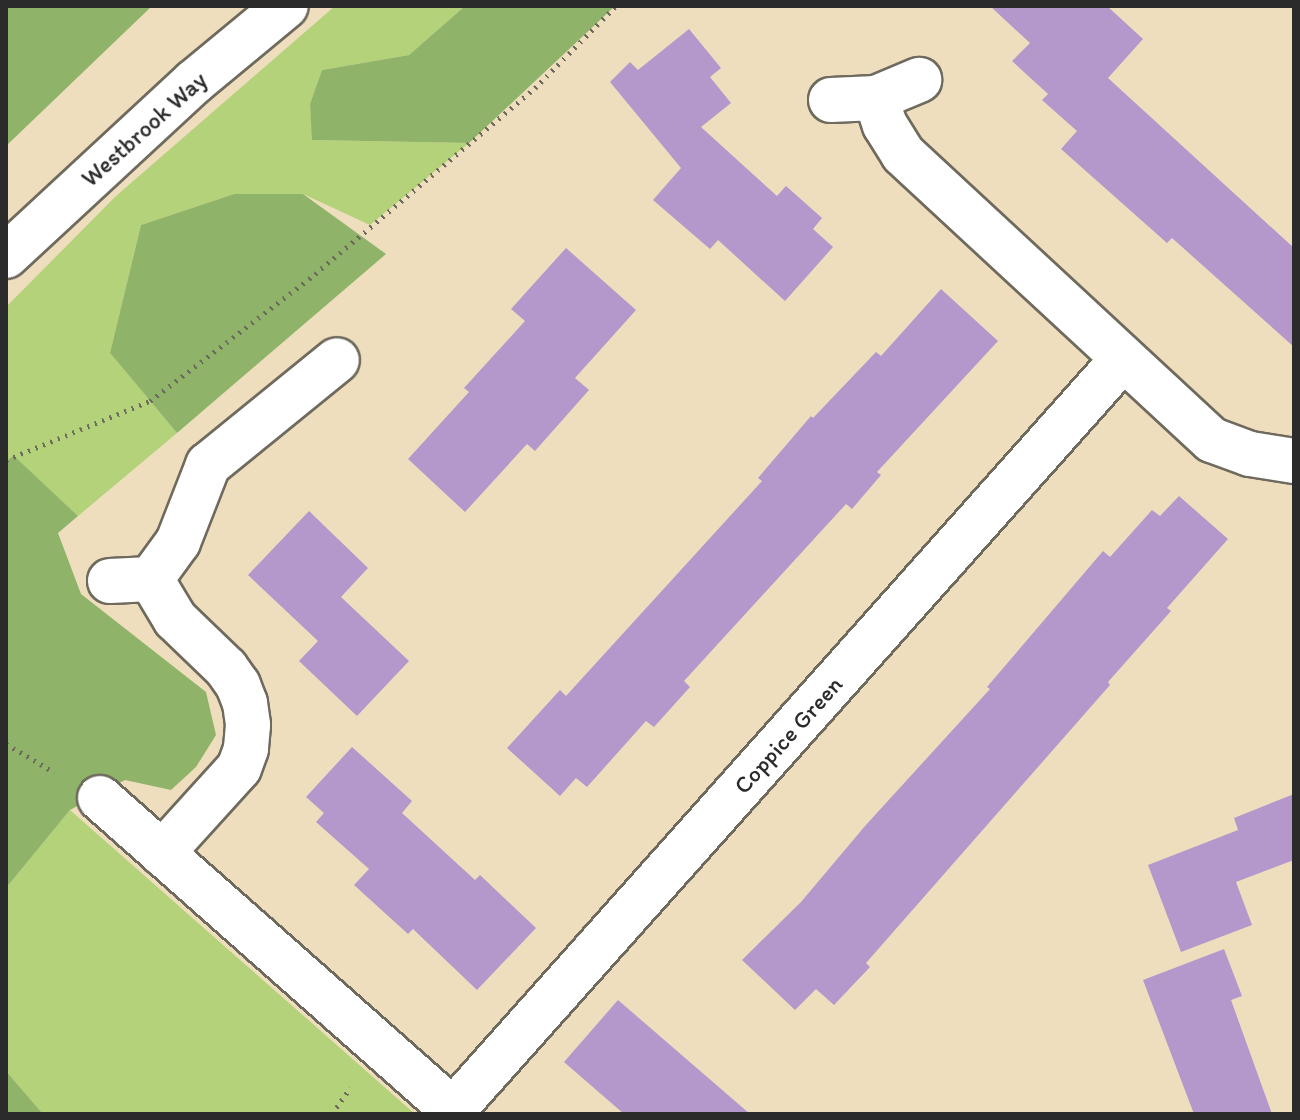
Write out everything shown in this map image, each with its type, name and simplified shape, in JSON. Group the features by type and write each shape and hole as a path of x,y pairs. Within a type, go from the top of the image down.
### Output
{"street":[{"name":"Westbrook Way","path":"6,256 194,82 286,6"},
{"path":"831,100 876,98 919,80"},
{"path":"876,98 885,125 903,154 1122,360 1212,440 1250,454 1294,461"},
{"path":"162,853 239,768 246,749 248,725 245,703 238,685 226,668 130,580 178,542 208,465 337,360"},
{"name":"Coppice Green","path":"100,798 455,1112 1122,360"}],"path":[{"path":"6,460 150,401 309,279 535,88 616,6"},
{"path":"332,1114 353,1084"}],"green space":[{"path":"6,6 152,6 6,146"},
{"path":"335,6 465,6 409,55 322,70 310,104 313,140 469,143 370,225 303,194 234,194 141,225 110,353 177,433 78,516 14,457 6,461 6,307 116,196"},
{"path":"465,6 615,6 469,143 312,140 310,104 322,70 409,55"},
{"path":"234,194 303,194 386,254 177,433 110,353 141,225"},
{"path":"14,456 78,516 58,533 81,594 206,692 216,735 196,767 171,790 125,780 70,810 6,888 6,461"},
{"path":"70,810 415,1114 43,1114 6,1071 6,888"},
{"path":"6,1071 43,1114 6,1114"}],"building":[{"path":"990,6 1107,6 1143,39 1108,78 1294,248 1294,347 1172,238 1167,243 1061,149 1077,131 1042,100 1048,94 1012,61 1030,43"},
{"path":"689,29 721,68 710,77 731,103 701,127 777,196 786,186 822,218 813,229 833,247 785,301 718,240 710,249 653,200 681,168 610,82 630,62 638,70"},
{"path":"566,248 636,310 575,378 589,390 535,451 527,444 465,512 408,459 469,392 464,388 525,321 511,309"},
{"path":"941,289 998,341 877,472 881,475 852,509 846,504 684,681 690,687 654,727 646,721 587,787 576,778 560,796 507,748 560,690 566,696 762,481 758,478 811,416 813,418 876,352 881,356"},
{"path":"1179,496 1228,539 1167,608 1171,611 1108,682 1110,685 866,963 870,967 834,1005 816,989 795,1010 742,960 801,902 865,826 990,689 987,687 1103,551 1110,557 1152,510 1160,516"},
{"path":"309,511 368,568 341,597 409,661 357,716 299,661 318,641 248,575"},
{"path":"352,747 412,801 402,813 475,880 480,875 536,928 477,990 413,929 408,934 354,885 369,869 316,822 324,813 306,797"},
{"path":"1294,794 1294,860 1236,882 1252,925 1181,952 1148,865 1238,830 1234,818"},
{"path":"1224,949 1242,996 1231,1000 1272,1114 1194,1114 1143,980"},
{"path":"618,1000 750,1114 624,1114 564,1062"}]}
